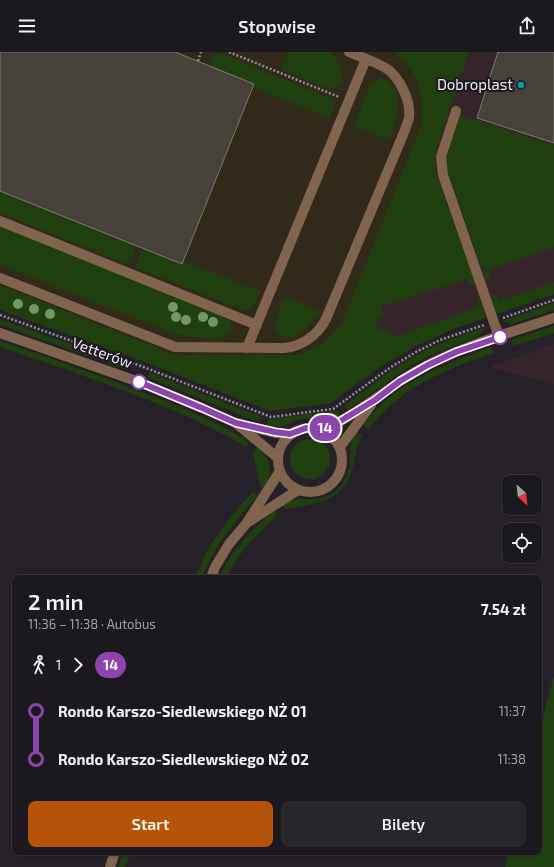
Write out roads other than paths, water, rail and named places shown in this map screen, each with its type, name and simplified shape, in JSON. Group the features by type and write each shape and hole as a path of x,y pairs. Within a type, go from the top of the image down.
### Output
{"street":[{"path":"0,278 175,347 293,347 311,337 323,325 405,130 409,117 407,97 402,86 390,71 349,52"},
{"path":"247,348 366,59"},
{"path":"456,111 441,157 443,175 500,337"},
{"path":"0,221 257,325"},
{"path":"322,430 334,425 375,400 400,381 428,365 456,352 554,318"},
{"name":"Vetterów","path":"0,333 139,382 236,423 290,434"},
{"path":"340,447 375,400"},
{"name":"Vetterów","path":"236,423 278,458"},
{"path":"306,428 322,430 335,438 340,447 342,453 342,466 340,472 333,482 317,491 298,490 289,484 280,471 278,458 280,448 290,434 306,428"},
{"path":"212,575 215,567 229,544 246,524 280,471"},
{"path":"246,524 298,490"},
{"path":"110,867 114,855"}],"place":[{"name":"Dobroplast","path":"521,85"}]}
